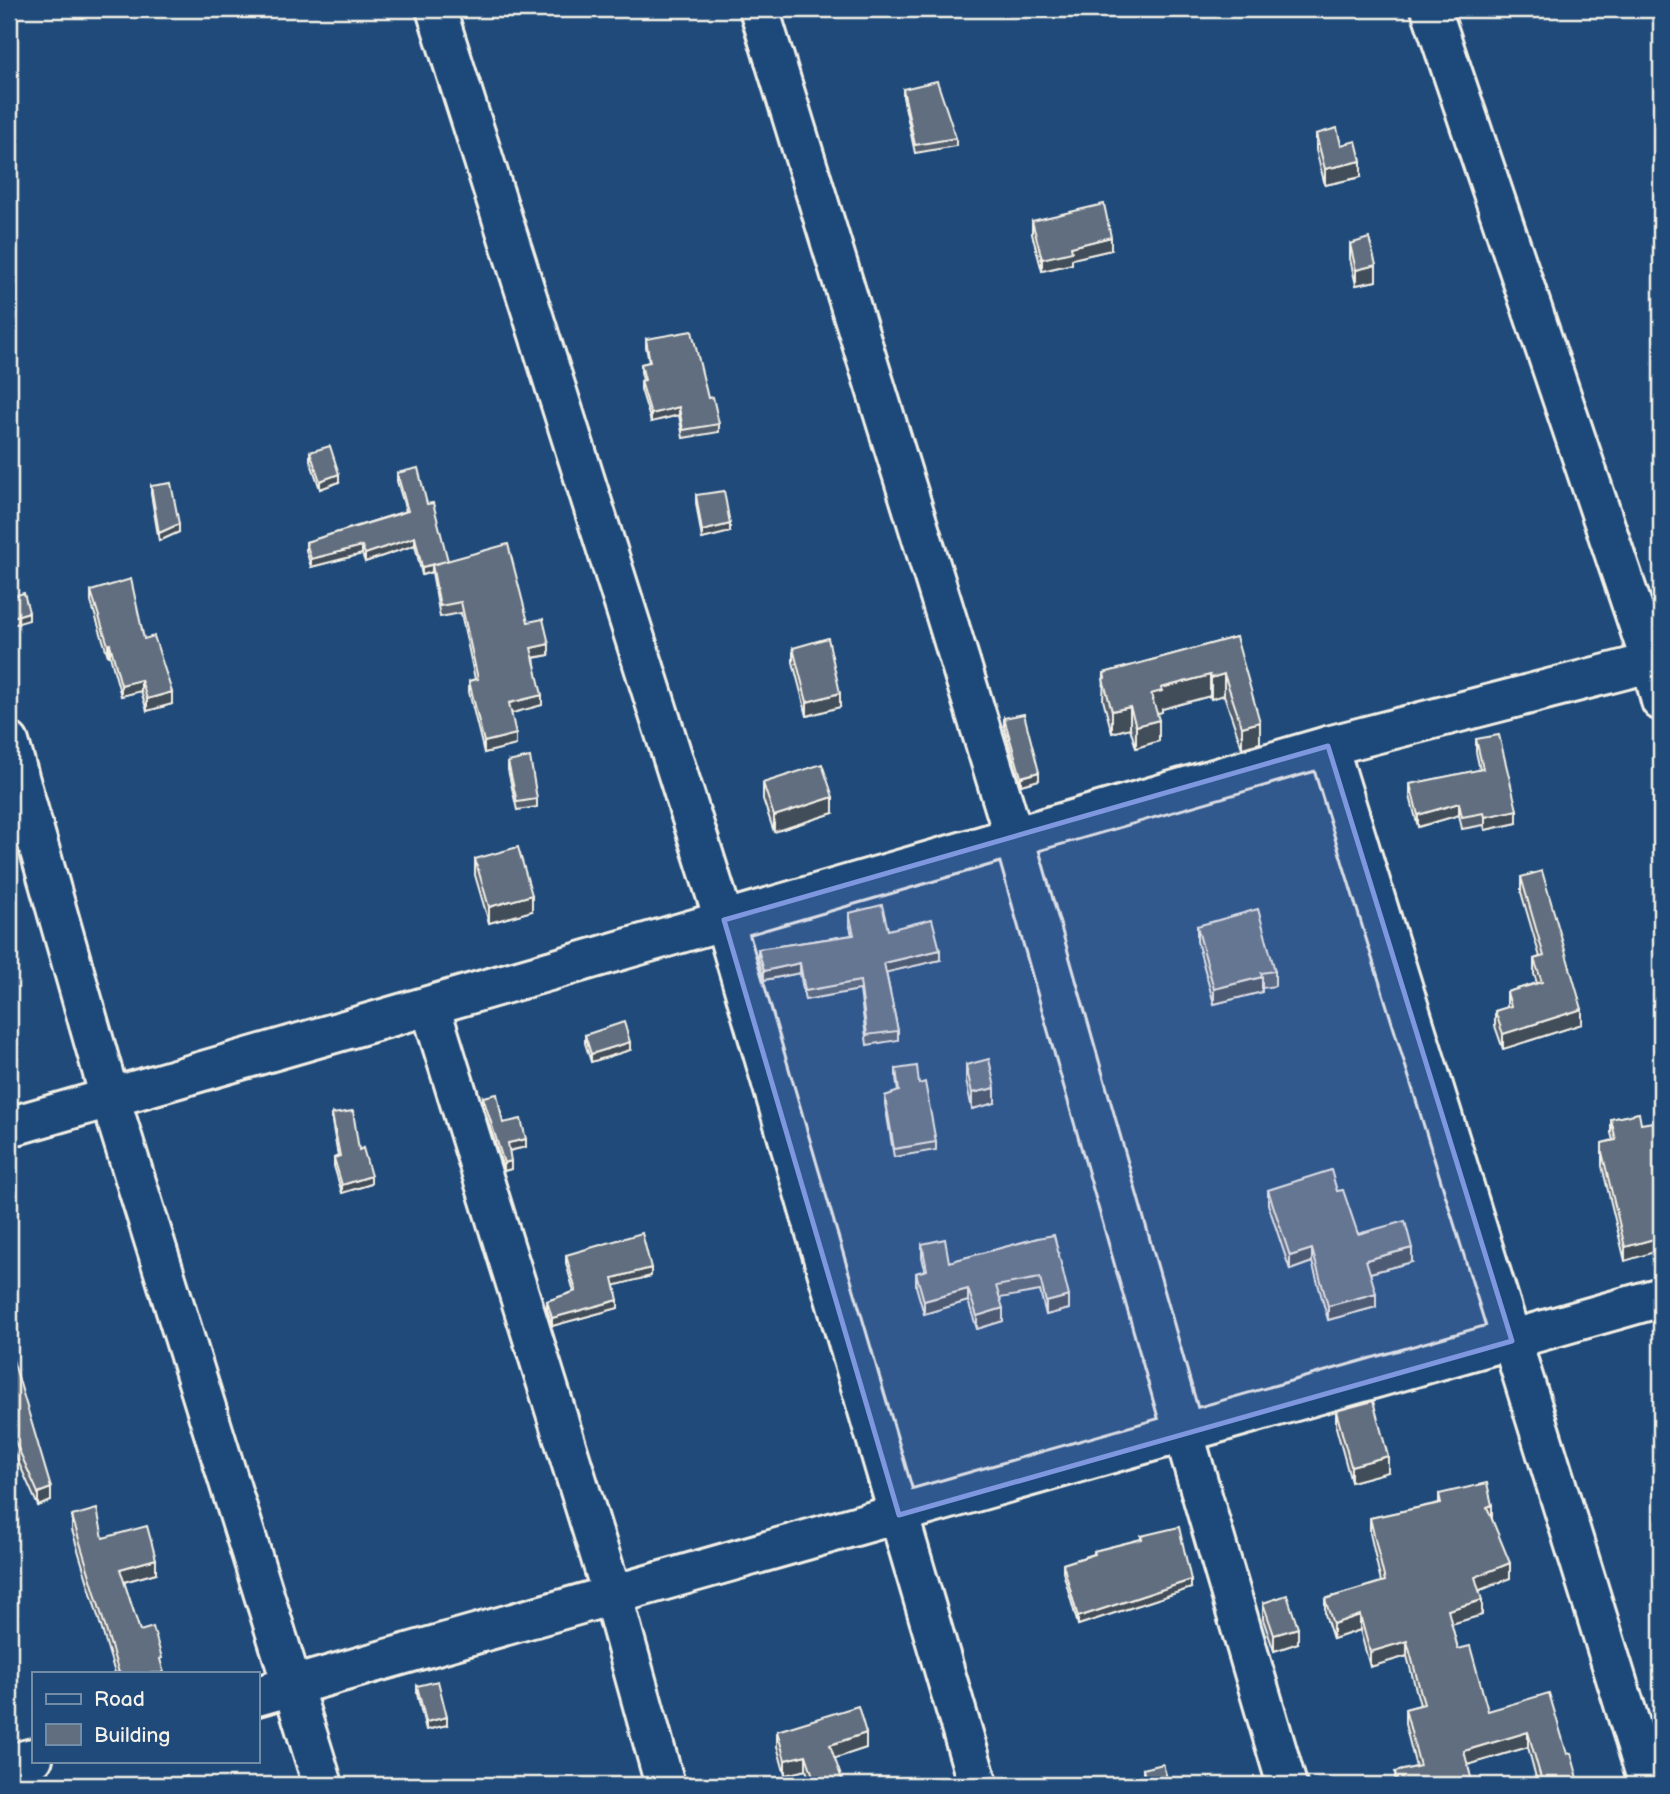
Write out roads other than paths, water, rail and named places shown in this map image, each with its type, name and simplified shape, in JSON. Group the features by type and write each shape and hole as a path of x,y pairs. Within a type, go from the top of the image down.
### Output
{"street":[{"path":"436,9 724,920 978,1785"},
{"path":"759,9 1014,837 1287,1785"},
{"path":"1431,9 1656,661 1661,701"},
{"path":"9,1127 1328,746 1656,661"},
{"path":"9,743 275,1691 323,1785"},
{"path":"1328,746 1649,1785"},
{"path":"430,1006 613,1597 665,1785"},
{"path":"275,1691 1661,1297"},
{"path":"9,1765 32,1758"}]}
